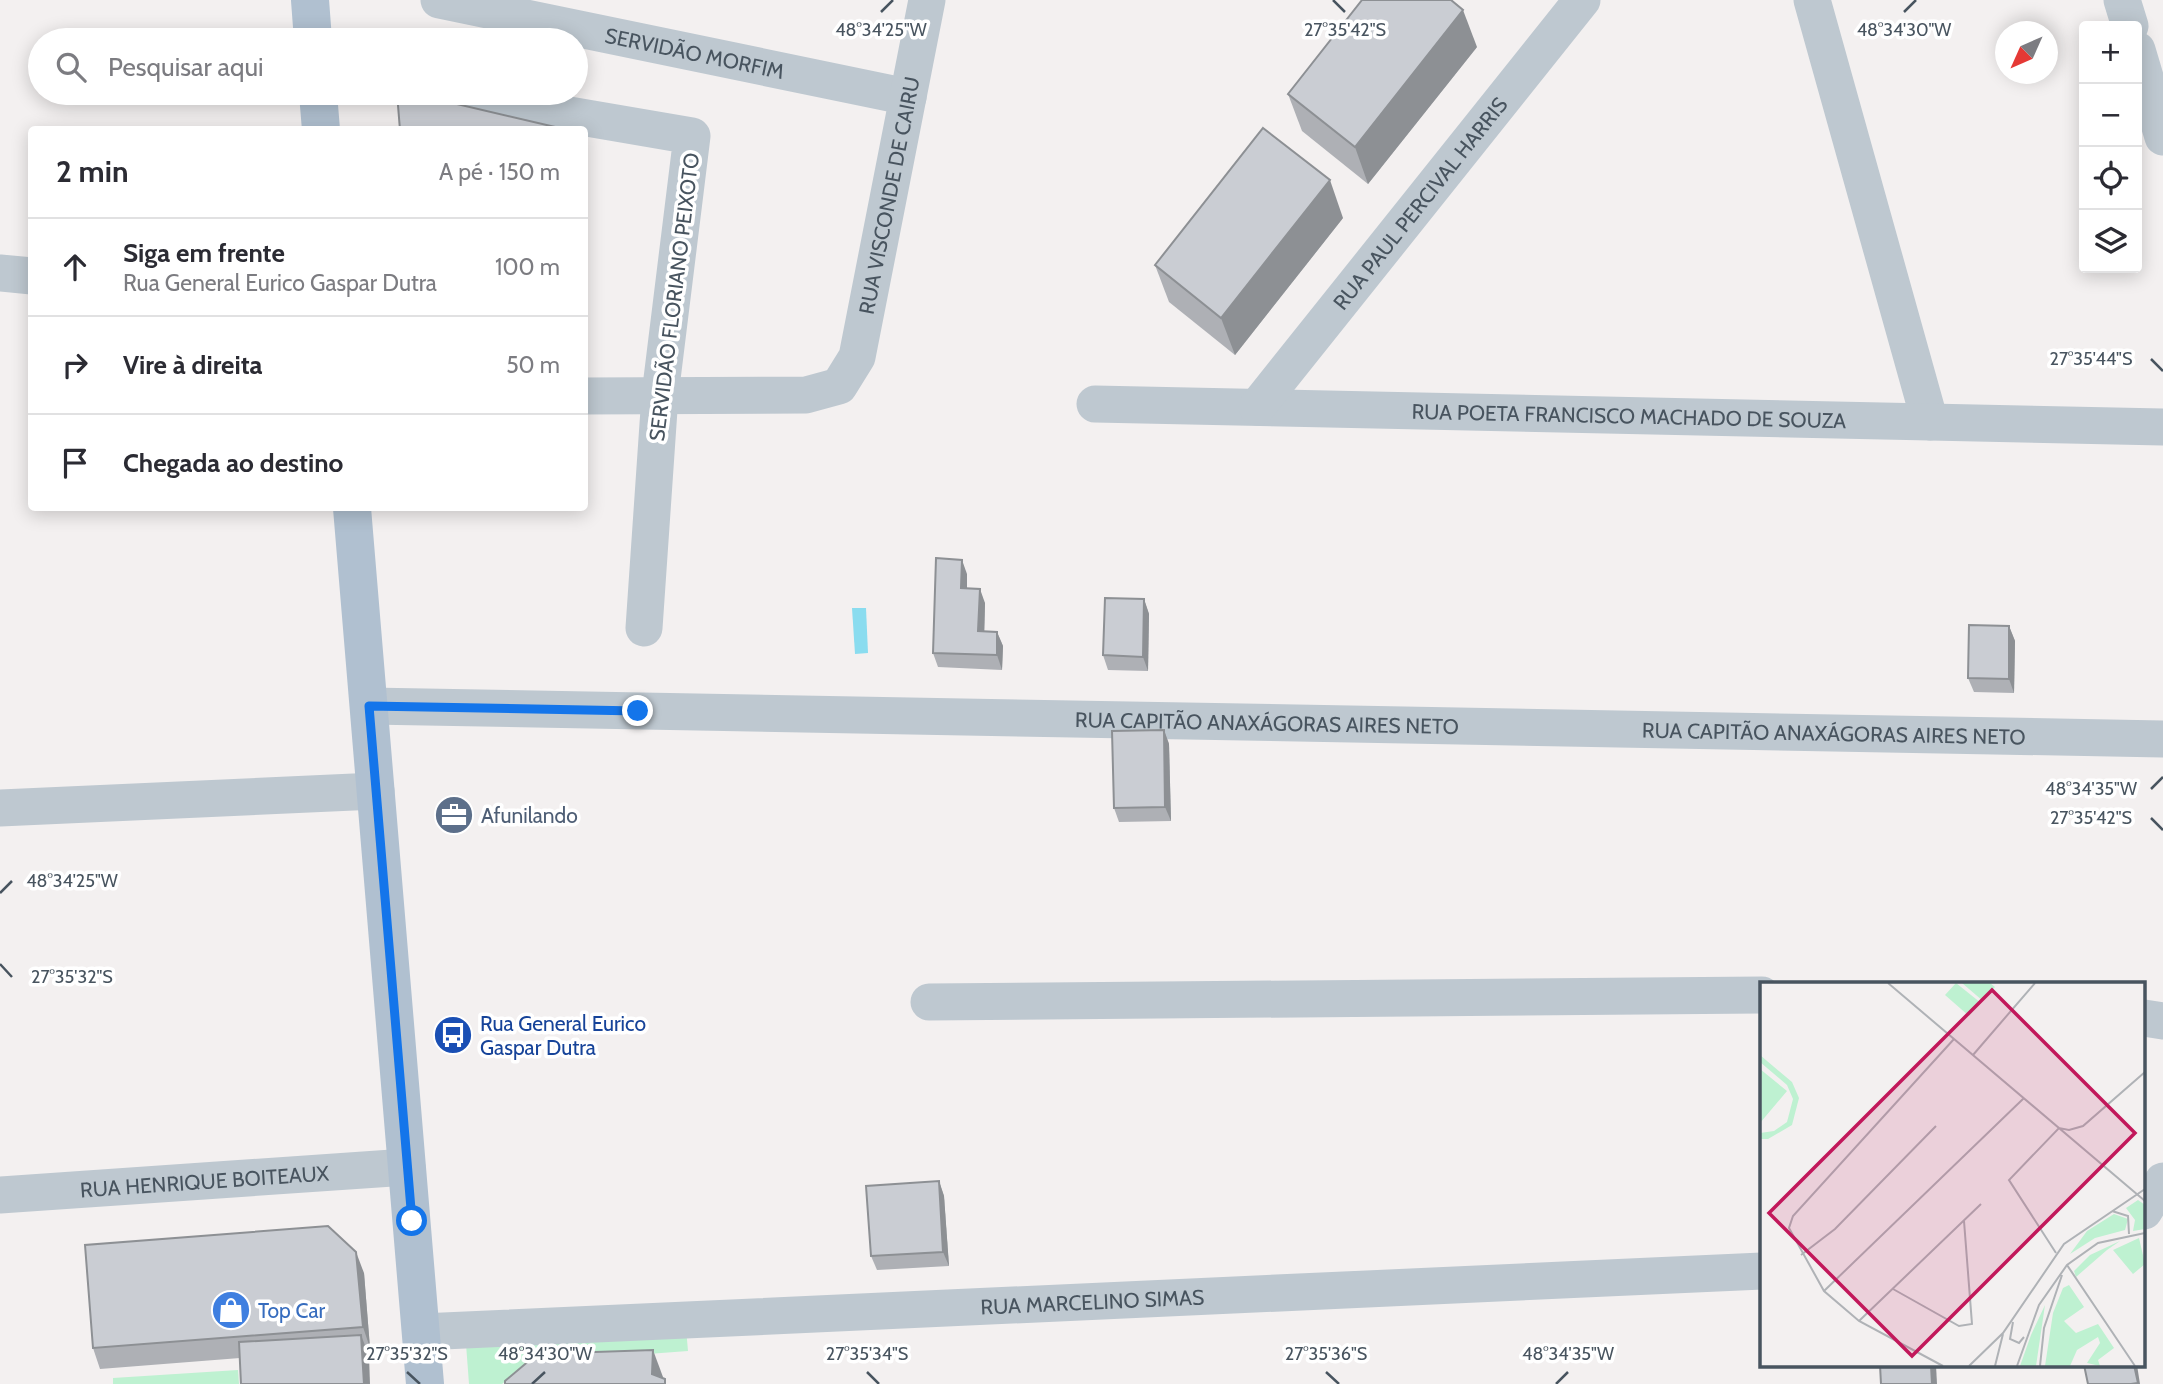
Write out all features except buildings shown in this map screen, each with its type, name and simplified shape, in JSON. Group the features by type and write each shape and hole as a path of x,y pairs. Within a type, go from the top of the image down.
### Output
{"main road":[{"path":"310,0 312,28"},
{"path":"319,105 321,126"},
{"path":"352,511 425,1384"}],"street":[{"name":"SERVIDÃO MORFIM","path":"439,0 574,28"},
{"name":"RUA VISCONDE DE CAIRU","path":"660,396 806,395 839,386 857,357 927,0"},
{"name":"RUA PAUL PERCIVAL HARRIS","path":"1257,407 1582,0"},
{"path":"1812,0 1930,422"},
{"path":"2122,0 2128,21"},
{"name":"SERVIDÃO MORFIM","path":"588,31 908,97"},
{"path":"2142,67 2163,137"},
{"name":"SERVIDÃO FLORIANO PEIXOTO","path":"510,105 692,136 660,396 644,628"},
{"path":"0,273 28,276"},
{"path":"588,396 660,396"},
{"name":"RUA POETA FRANCISCO MACHADO DE SOUZA","path":"1095,404 2163,428"},
{"name":"RUA CAPITÃO ANAXÁGORAS AIRES NETO","path":"369,706 2163,739"},
{"path":"0,808 376,791"},
{"path":"929,1002 1760,995"},
{"name":"RUA HENRIQUE BOITEAUX","path":"0,1195 407,1167"},
{"path":"2146,1208 2163,1181"},
{"name":"RUA MARCELINO SIMAS","path":"421,1332 1760,1271"}],"green space":[{"path":"686,1328 688,1351 527,1363 502,1384 469,1384 466,1344"},
{"path":"238,1370 239,1384 113,1384 113,1378"}],"water":[{"path":"852,608 866,608 868,653 855,654"}],"place":[{"name":"Afunilando","path":"454,815"},
{"name":"Rua General Eurico Gaspar Dutra","path":"453,1035"},
{"name":"Top Car","path":"231,1310"}],"route":[{"path":"412,1221 369,706 638,711"}]}
